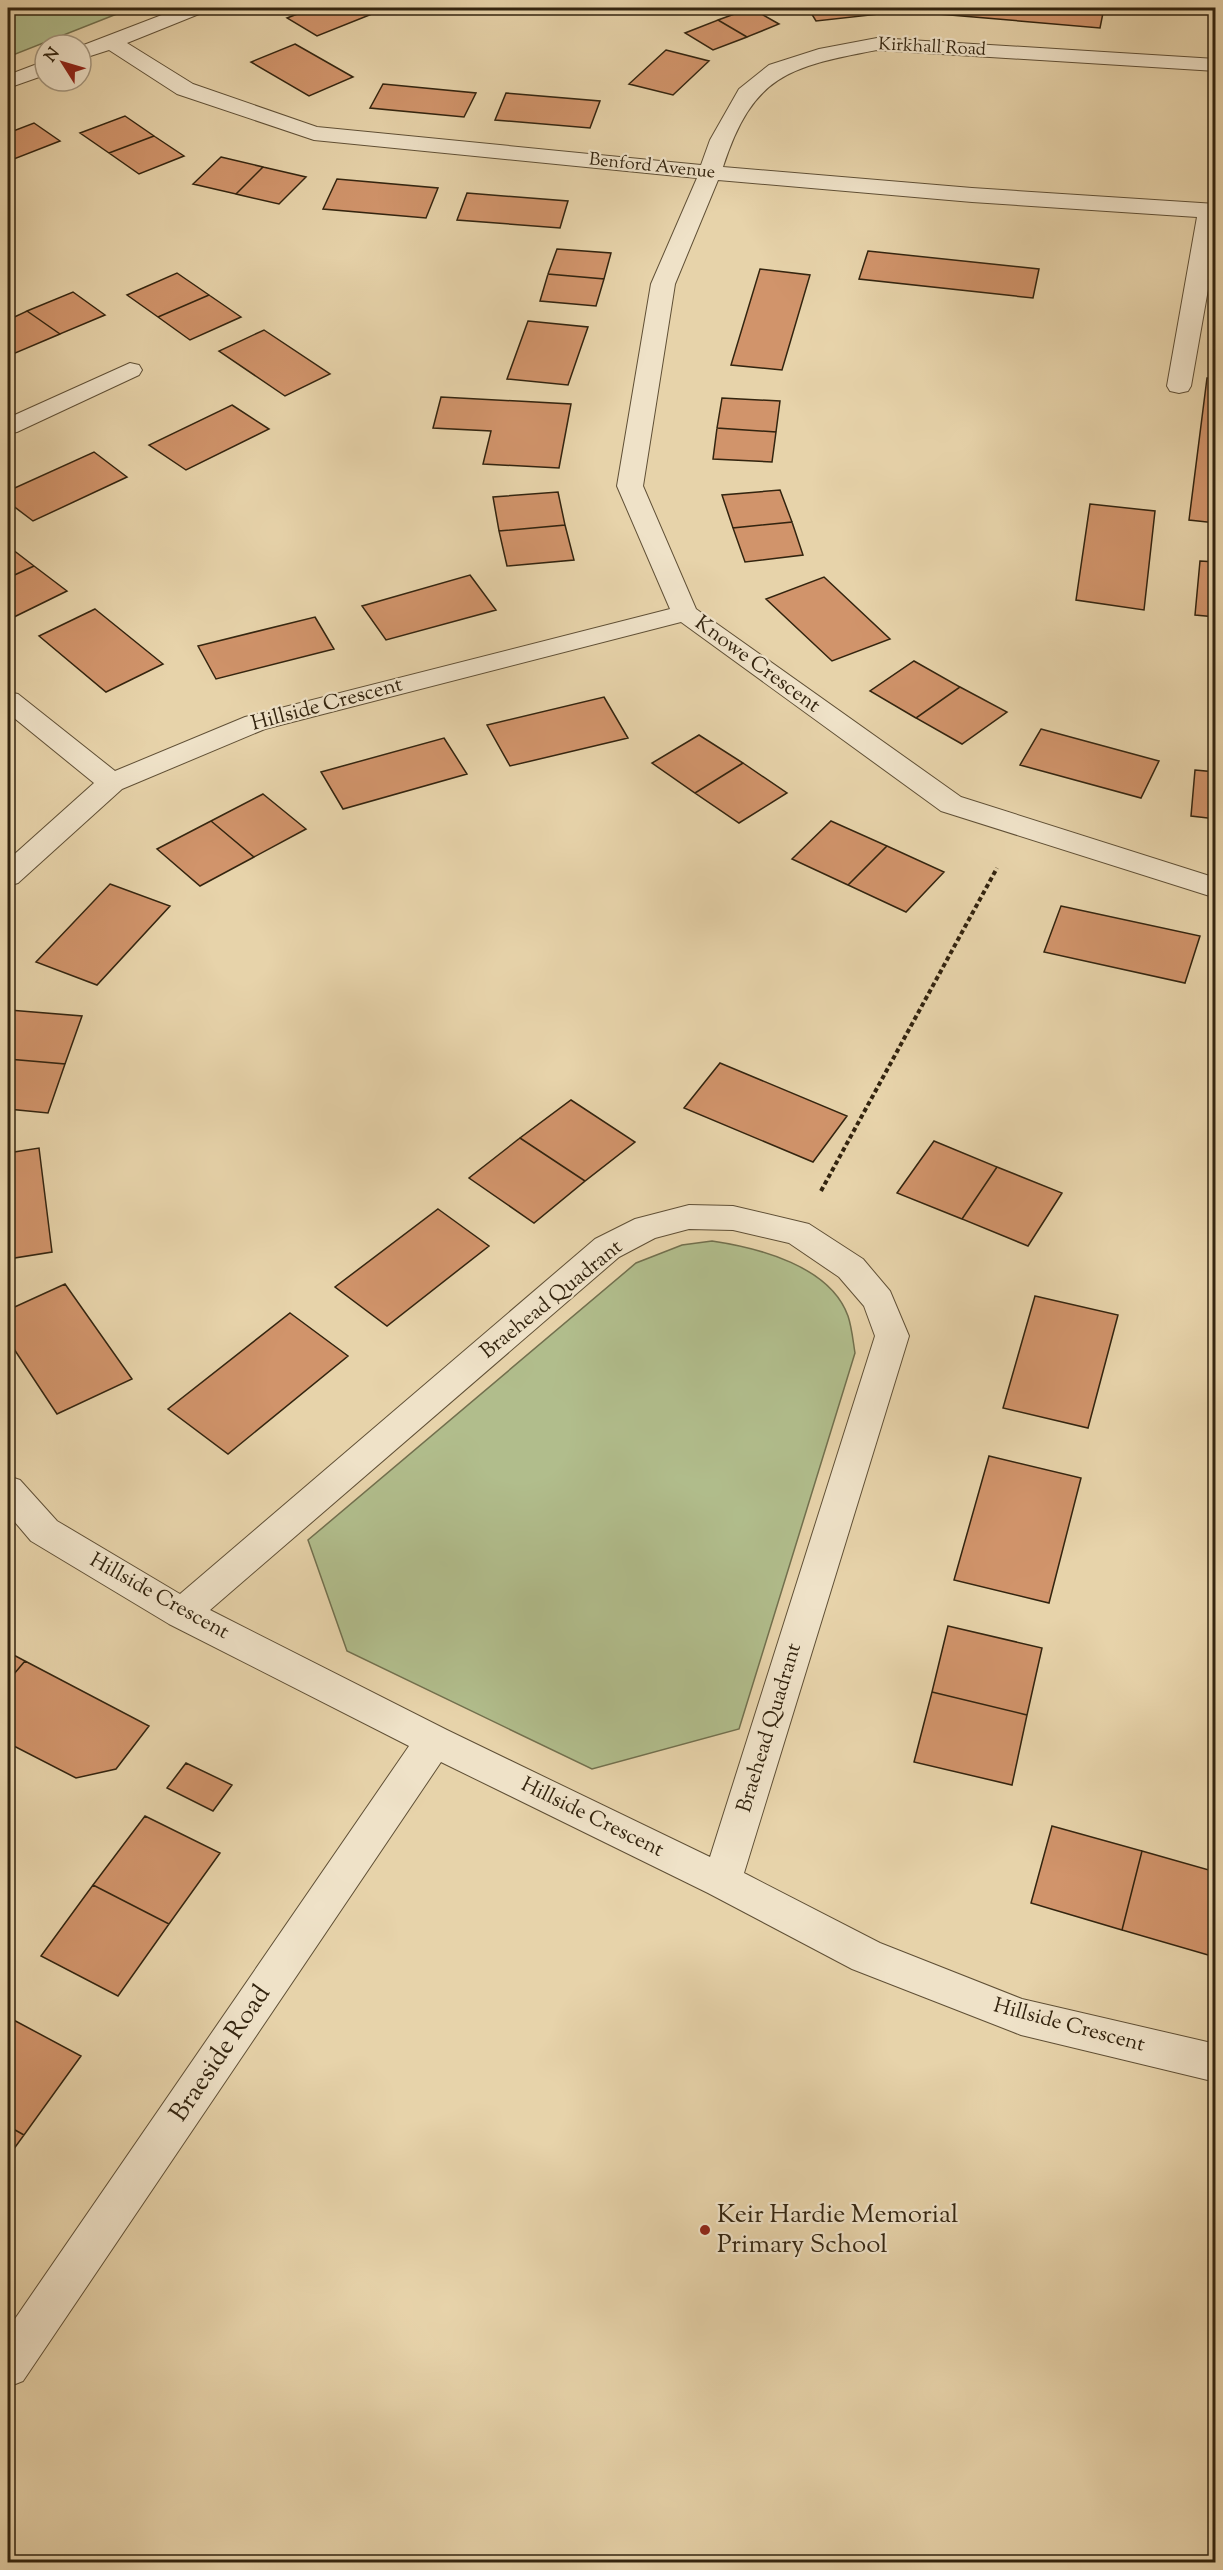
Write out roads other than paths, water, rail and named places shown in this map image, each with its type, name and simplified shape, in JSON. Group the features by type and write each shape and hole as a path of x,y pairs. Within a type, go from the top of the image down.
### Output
{"street":[{"path":"93,48 197,8"},
{"name":"Benford Avenue","path":"110,41 185,89 314,133 710,173 972,195 1213,210"},
{"name":"Kirkhall Road","path":"710,173 721,140 747,94 777,70 819,56 877,44 1215,65"},
{"path":"8,82 33,72"},
{"name":"Knowe Crescent","path":"710,173 663,284 630,486 685,614 951,804 1215,888"},
{"path":"1179,386 1213,210"},
{"path":"8,428 130,370"},
{"name":"Hillside Crescent","path":"8,876 112,783 255,723 685,614"},
{"path":"8,700 112,783"},
{"name":"Braehead Quadrant","path":"182,1613 607,1248 646,1228 689,1217 733,1218 798,1233 851,1268 878,1300 892,1336 722,1881"},
{"name":"Hillside Crescent","path":"8,1490 44,1532 182,1613 434,1741 722,1881 866,1956 1021,2017 1215,2063"},
{"name":"Braeside Road","path":"8,2366 434,1741"}],"place":[{"name":"Keir Hardie Memorial Primary School","path":"705,2230"}]}
